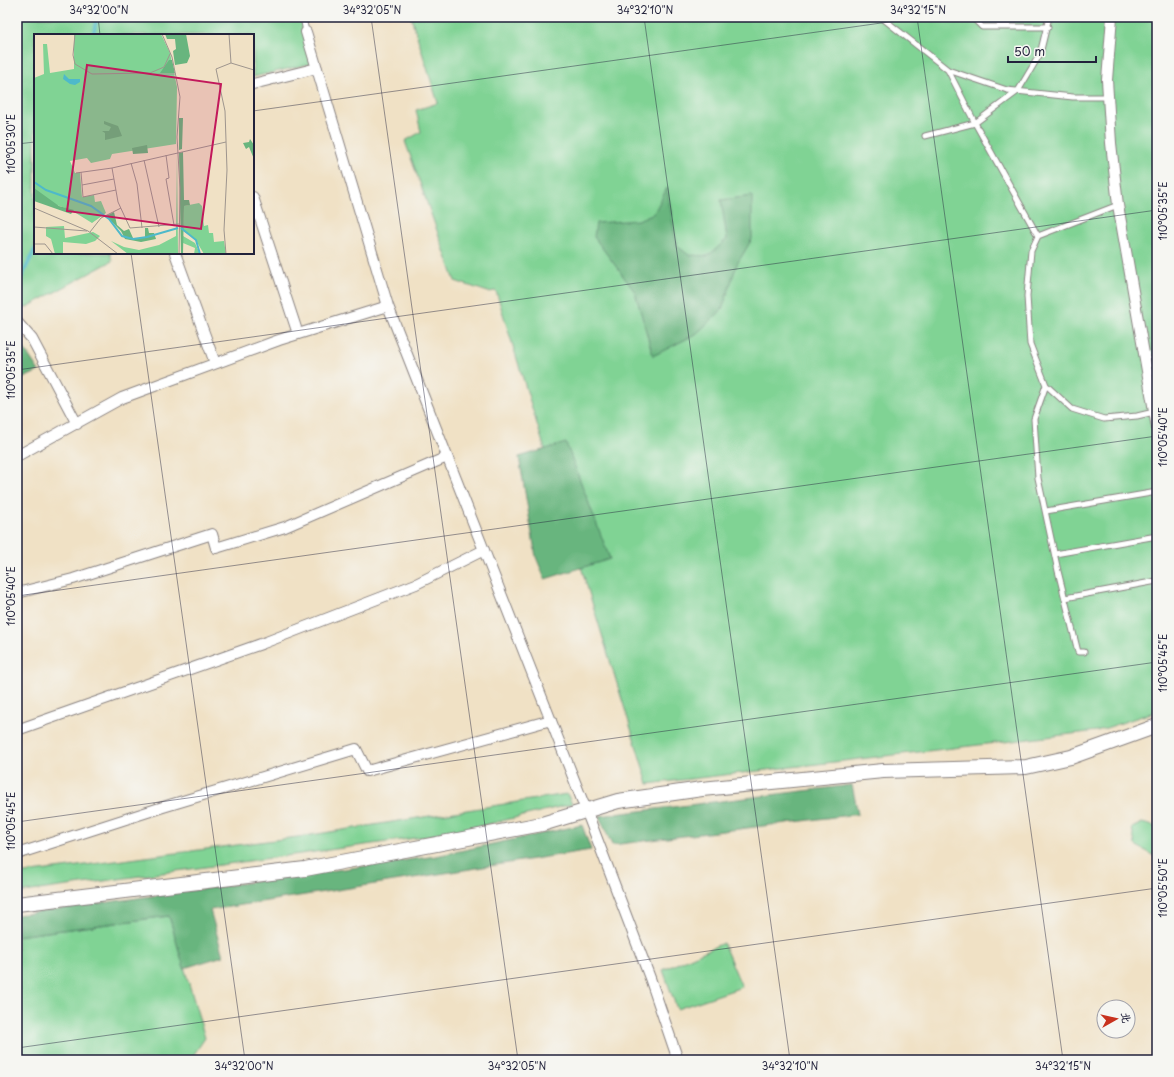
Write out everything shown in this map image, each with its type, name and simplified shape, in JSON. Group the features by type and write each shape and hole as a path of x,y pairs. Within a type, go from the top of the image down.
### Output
{"street":[{"path":"1112,17 1107,74 1111,143 1118,205 1157,428"},
{"path":"306,32 388,306 586,810 647,971 678,1060"},
{"path":"254,84 317,68"},
{"path":"254,200 298,334"},
{"path":"175,254 215,363"},
{"path":"17,456 122,398 298,334 388,306"},
{"path":"17,322 32,339 77,424"},
{"path":"17,593 73,579 212,534 216,548 285,527 447,457"},
{"path":"17,730 261,644 416,584 484,550"},
{"path":"17,854 209,793 356,749 367,772 551,720"},
{"path":"17,904 305,869 542,824 618,801 702,789 883,771 1026,768 1071,757 1157,726"}],"lane":[{"path":"302,17 306,32"},
{"path":"881,17 948,70 1007,90 1073,97 1108,97"},
{"path":"972,17 982,27 1048,26"},
{"path":"925,136 975,123 1018,91 1040,54 1049,17"},
{"path":"948,70 975,123 1038,236"},
{"path":"1118,205 1038,236 1031,251 1027,296 1030,344 1046,385 1072,409 1104,419 1137,416 1154,412"},
{"path":"1046,385 1034,419 1038,478 1078,652 1084,652"},
{"path":"1046,511 1157,492"},
{"path":"1055,554 1157,536"},
{"path":"1065,598 1157,581"}],"green space":[{"path":"17,17 308,17 303,20 314,63 254,77 254,34 34,34 34,254 110,254 112,261 20,311 17,307"},
{"path":"411,17 1157,17 1157,711 1097,731 648,784 496,291 488,292 455,281 405,141 421,132 416,110 438,103"},
{"path":"667,188 677,246 689,255 708,256 727,239 721,200 752,196 752,239 737,264 722,310 696,334 653,356 635,292 594,237 596,223 638,220 654,213"},
{"path":"17,338 39,371 17,381"},
{"path":"566,443 610,559 545,579 536,557 519,457"},
{"path":"852,785 858,814 612,845 599,816"},
{"path":"567,794 572,804 452,833 17,893 17,874 305,836"},
{"path":"1142,823 1157,827 1157,857 1135,845 1132,828"},
{"path":"582,825 591,850 210,910 223,956 184,968 169,916 17,936 17,915 436,856"},
{"path":"169,916 205,1038 190,1060 17,1060 17,936"},
{"path":"723,943 742,987 677,1009 663,970"}],"waterway":[{"path":"93,34 97,17"},
{"path":"17,287 34,251"}]}
